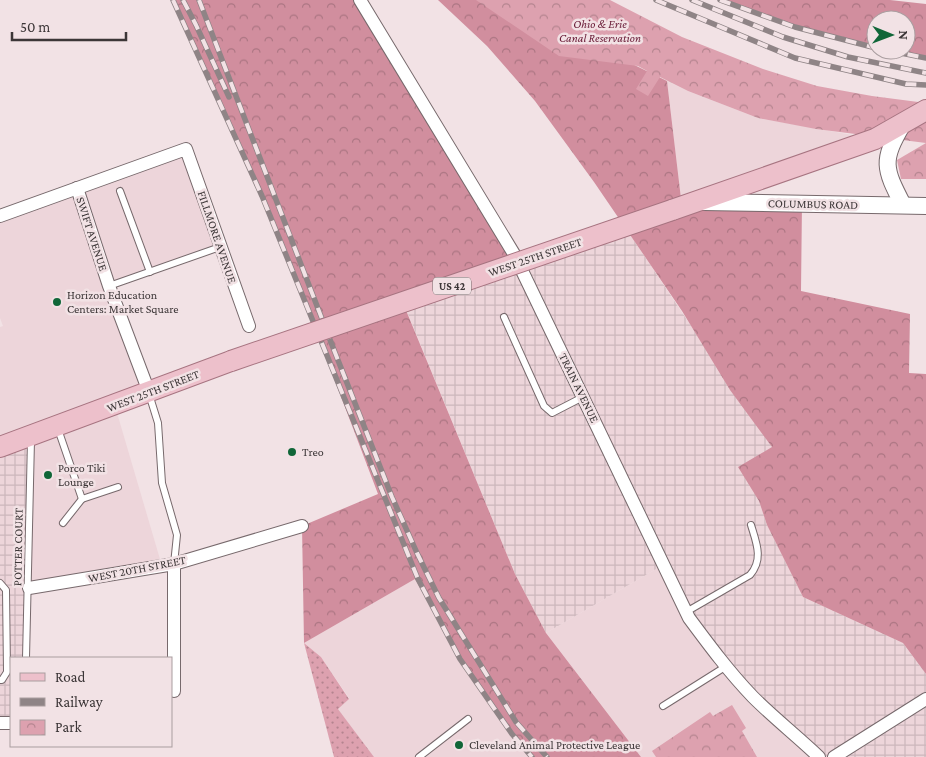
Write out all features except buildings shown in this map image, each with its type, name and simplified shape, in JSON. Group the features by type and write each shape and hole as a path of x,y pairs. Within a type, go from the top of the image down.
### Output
{"main road":[{"name":"WEST 25TH STREET","path":"0,447 231,361 672,210 881,147 903,124 926,110"}],"street":[{"name":"TRAIN AVENUE","path":"360,0 514,254 689,618 725,666 754,697 819,757"},
{"path":"881,147 888,174 904,205"},
{"name":"FILLMORE AVENUE","path":"77,188 186,149 249,326"},
{"path":"0,216 77,188"},
{"name":"SWIFT AVENUE","path":"77,188 109,286 149,392"},
{"name":"COLUMBUS ROAD","path":"701,202 926,206"},
{"name":"WEST 20TH STREET","path":"29,588 174,564 302,526"},
{"path":"174,564 174,691"},
{"path":"834,757 926,699"}],"lane":[{"path":"120,191 150,272"},
{"path":"109,286 220,247"},
{"path":"504,316 544,406 552,412 583,397"},
{"path":"149,392 158,424 162,483 177,535 174,564"},
{"path":"57,427 82,499"},
{"name":"POTTER COURT","path":"26,657 31,436"},
{"path":"63,523 82,499 118,487"},
{"path":"686,612 750,575 756,568 758,548 751,525"},
{"path":"0,583 6,590 8,672 0,680"},
{"path":"662,706 725,666"},
{"path":"419,757 468,720"}],"shaded area":[{"path":"667,81 758,118 875,139 682,207"},
{"name":"Horizon Education Centers: Market Square","path":"186,149 220,247 109,287 149,392 115,406 162,566 29,588 0,447 0,327 3,326 0,318 0,216"},
{"path":"625,227 772,447 759,501 767,525 803,597 903,643 926,674 926,757 819,757 725,667 663,565 546,633 515,574 403,302"},
{"path":"31,436 26,657 10,657 10,723 0,723 0,447"},
{"path":"663,565 819,757 641,757 546,633"},
{"path":"415,579 460,659 512,734 532,757 374,757 338,709 349,698 321,657 304,643"}],"green space":[{"path":"171,0 360,0 514,254 403,303 515,574 546,633 641,757 532,757 512,734 460,659 415,579 304,643 302,526 378,494 263,199 192,38"},
{"path":"438,0 502,0 667,81 682,207 802,203 801,291 910,314 909,373 926,374 926,674 903,643 803,597 767,525 759,501 738,467 772,447 730,390 682,311 594,182 535,101 487,46"},
{"name":"Ohio & Erie Canal Reservation","path":"476,0 610,0 682,37 763,69 817,86 926,103 926,143 816,129 758,118 688,91 660,77 648,96 636,89 647,71 638,66 559,56"},
{"path":"720,0 890,0 926,4 926,58 916,56 916,10 866,10 866,45 795,27"},
{"path":"926,143 926,179 901,179 897,160"},
{"path":"304,643 321,657 349,699 338,709 374,757 334,757"},
{"path":"732,705 746,728 742,731 757,757 656,757 652,751 710,712 713,716"}],"railway":[{"path":"173,0 262,196 418,579 460,659 512,734 532,757"},
{"path":"183,0 229,97"},
{"path":"199,0 334,350 392,497 417,553 439,598 516,722 547,757"},
{"path":"656,0 795,58 906,84 926,85"},
{"path":"692,0 783,37 848,57 926,73"},
{"path":"720,0 795,27 866,45"},
{"path":"916,56 926,58"}],"place":[{"name":"Horizon Education Centers: Market Square","path":"57,302"},
{"name":"Treo","path":"292,452"},
{"name":"Porco Tiki Lounge","path":"48,475"},
{"name":"Cleveland Animal Protective League","path":"459,745"}]}
